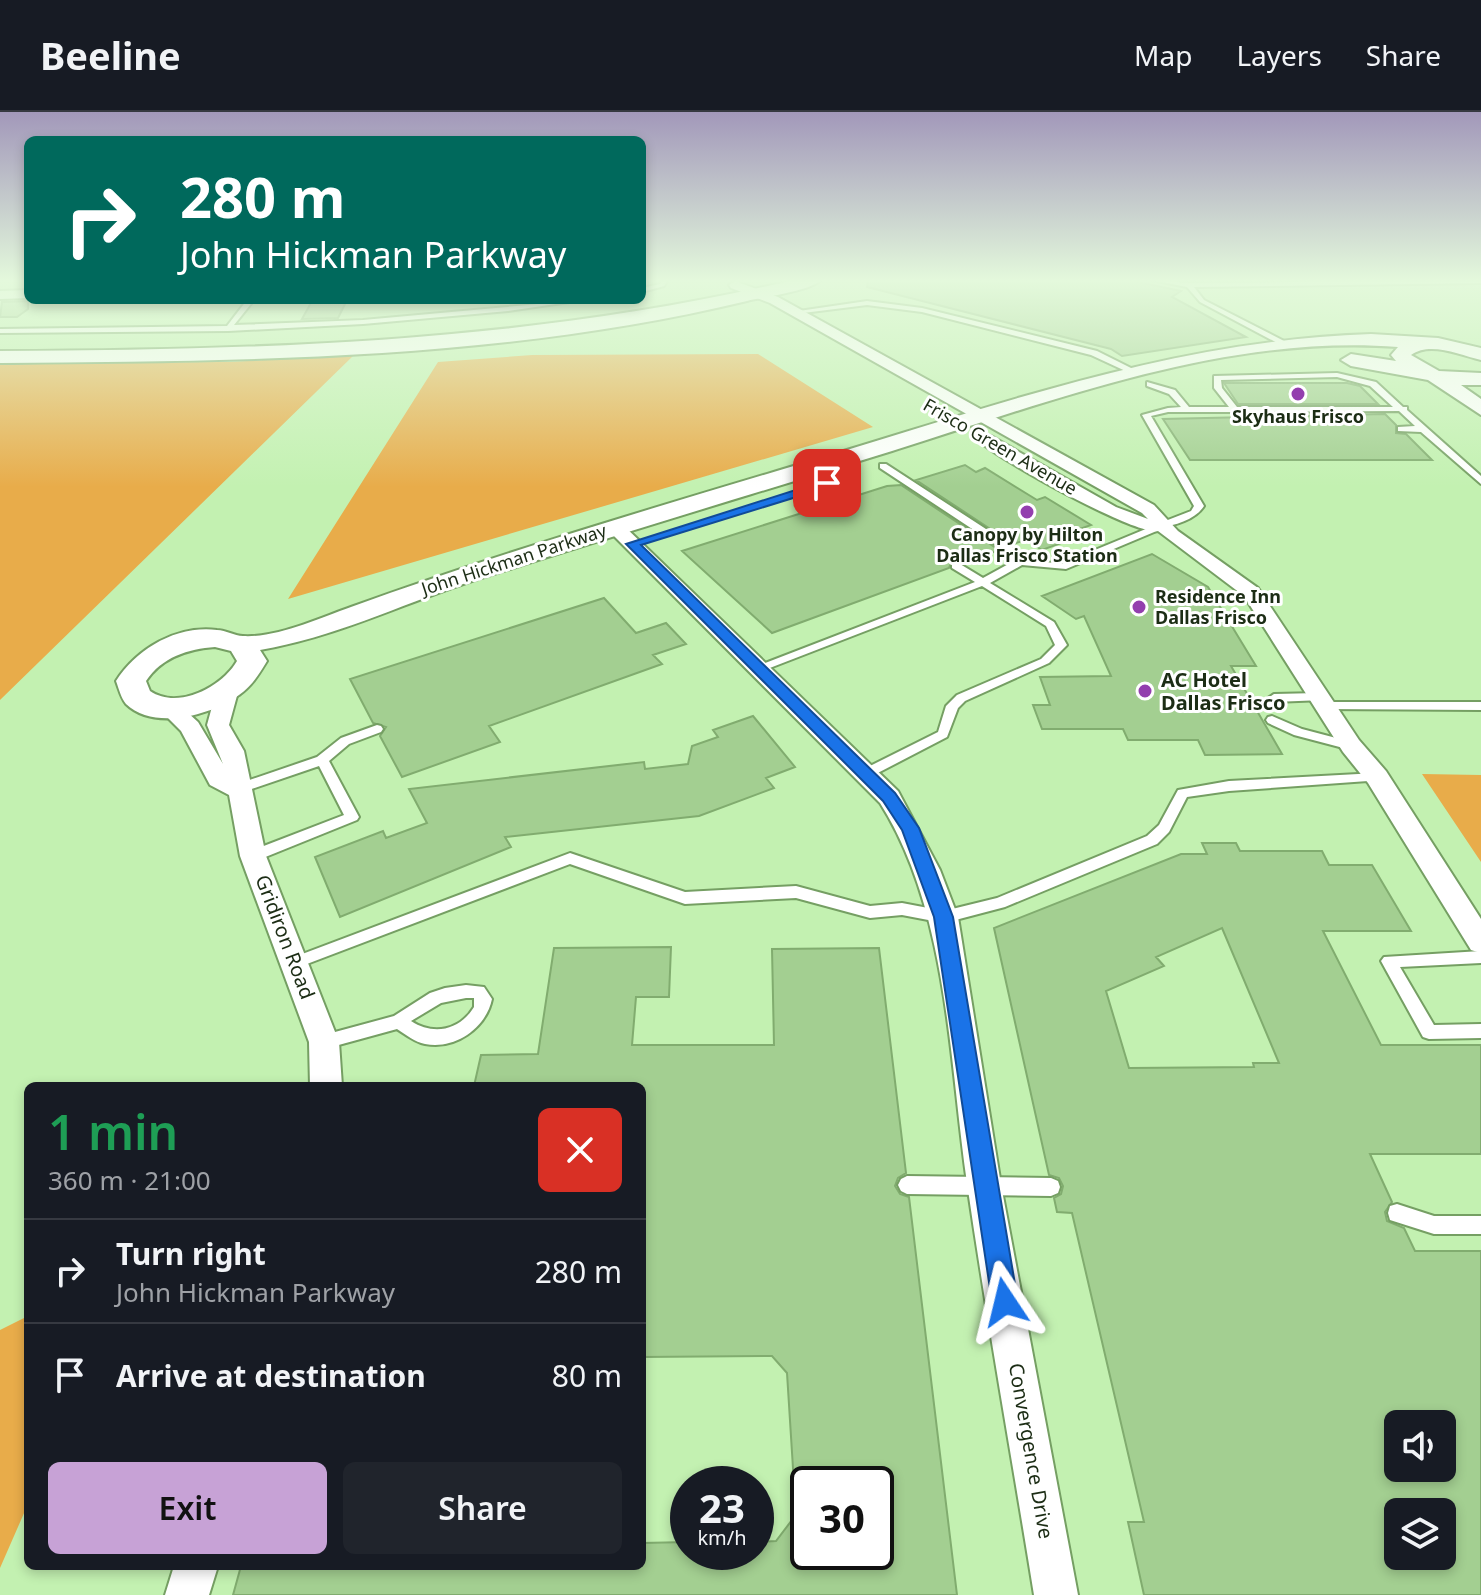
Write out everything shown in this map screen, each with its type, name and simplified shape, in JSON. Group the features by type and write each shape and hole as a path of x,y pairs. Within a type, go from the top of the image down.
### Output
{"street":[{"path":"0,357 251,355 356,349"},
{"path":"838,349 874,374"},
{"name":"Frisco Green Avenue","path":"855,349 1110,511 1164,529 1251,592 1351,746 1377,777 1481,942"},
{"name":"John Hickman Parkway","path":"246,658 433,606 624,536 973,423 1244,349"},
{"path":"1407,349 1401,352 1406,362 1481,409"},
{"name":"John Hickman Parkway","path":"1143,378 1281,357 1340,359 1481,379"},
{"name":"John Hickman Parkway","path":"624,536 883,466 973,423"},
{"name":"Convergence Drive","path":"624,536 889,797 911,828 944,917 984,1185 1056,1595"},
{"path":"198,639 231,640 246,658 227,692 199,703 169,708 139,700 132,691 131,681 148,659 163,650 198,639"},
{"name":"Gridiron Road","path":"227,692 218,725 232,751 237,789 253,856 324,1042 326,1082"},
{"path":"169,708 190,727 219,779 237,789"},
{"path":"187,1595 195,1570"}],"lane":[{"path":"1079,349 1094,353 1172,392 1187,410"},
{"path":"1243,419 1218,388 1217,378 1337,375 1373,384 1481,481"},
{"path":"758,668 982,582 1020,562 1062,567 1164,529 1195,513 1199,506 1146,415 1187,410 1404,409"},
{"path":"1401,429 1425,429"},
{"path":"883,466 1005,546 1020,562"},
{"path":"909,502 929,496"},
{"path":"865,774 943,734 952,706 961,698 1045,661 1061,645 1050,624 956,566"},
{"path":"1274,698 1481,706"},
{"path":"1272,720 1298,732 1351,746"},
{"path":"237,789 322,760 345,741 377,729"},
{"path":"253,856 352,817 322,760"},
{"path":"294,963 570,858 685,898 796,892 870,912 902,909 944,917 1000,903 1152,840 1164,828 1183,793 1229,786 1377,777"},
{"path":"1481,957 1389,961 1429,1032 1481,1031"},
{"path":"324,1042 399,1022 423,1001 455,990 478,992 484,999 478,1019 466,1029 427,1037 399,1022"},
{"path":"907,1185 1051,1187"},
{"path":"1397,1213 1434,1225 1481,1225"}],"shaded area":[{"path":"758,354 873,427 288,599 438,362 532,355"},
{"path":"354,355 0,700 0,363 229,362"},
{"path":"1422,774 1481,775 1481,862"},
{"path":"24,1318 24,1513 0,1568 0,1330"}],"building":[{"path":"1111,349 1166,349 1122,356"},
{"name":"Skyhaus Frisco","path":"1224,383 1347,383 1360,386 1378,404 1238,404"},
{"path":"1385,414 1396,425 1396,433 1406,434 1432,460 1190,460 1163,419"},
{"name":"Canopy by Hilton Dallas Frisco Station","path":"965,465 976,472 985,468 1037,500 1045,497 1091,525 1074,531 1081,536 1042,550 1026,540 1013,544 916,480"},
{"path":"901,485 999,550 964,563 952,561 949,568 772,633 682,551 887,486"},
{"path":"1152,554 1208,587 1256,666 1231,666 1282,754 1205,755 1198,740 1128,740 1123,729 1042,729 1033,705 1050,705 1040,677 1111,676 1084,616 1076,619 1042,596"},
{"path":"604,598 636,633 666,623 686,644 653,655 662,664 489,726 500,742 402,777 380,736 386,727 373,723 350,679"},
{"path":"753,716 795,767 766,778 774,788 699,816 505,837 511,847 340,917 315,857 383,831 386,838 427,823 409,789 644,762 645,769 688,764 692,746 718,737 713,730"},
{"path":"1202,843 1236,843 1240,851 1322,851 1329,865 1372,865 1411,931 1323,931 1381,1045 1481,1045 1481,1154 1370,1154 1392,1202 1385,1212 1387,1221 1404,1228 1415,1251 1481,1251 1481,1595 1144,1595 1128,1522 1144,1522 1072,1213 1057,1212 1054,1198 1061,1194 1063,1186 1059,1178 1049,1175 994,928 1181,854 1207,854","holes":["1222,928 1279,1063 1253,1063 1254,1067 1129,1068 1106,991 1164,966 1156,957"]},
{"path":"671,947 669,997 636,997 632,1045 774,1045 772,949 879,948 906,1173 898,1178 895,1186 900,1194 909,1197 957,1595 233,1595 240,1570 646,1570 646,1543 670,1542 670,1570 774,1570 774,1541 790,1523 790,1570 894,1570 894,1466 793,1466 787,1373 772,1356 646,1357 646,1082 475,1082 481,1055 538,1054 554,948"}],"place":[{"name":"Skyhaus Frisco","path":"1298,394"},
{"name":"Canopy by Hilton Dallas Frisco Station","path":"1027,512"},
{"name":"Residence Inn Dallas Frisco","path":"1139,607"},
{"name":"AC Hotel Dallas Frisco","path":"1145,691"}],"route":[{"path":"827,483 632,544 889,797 911,828 944,917 979,1155 1005,1302"}]}
